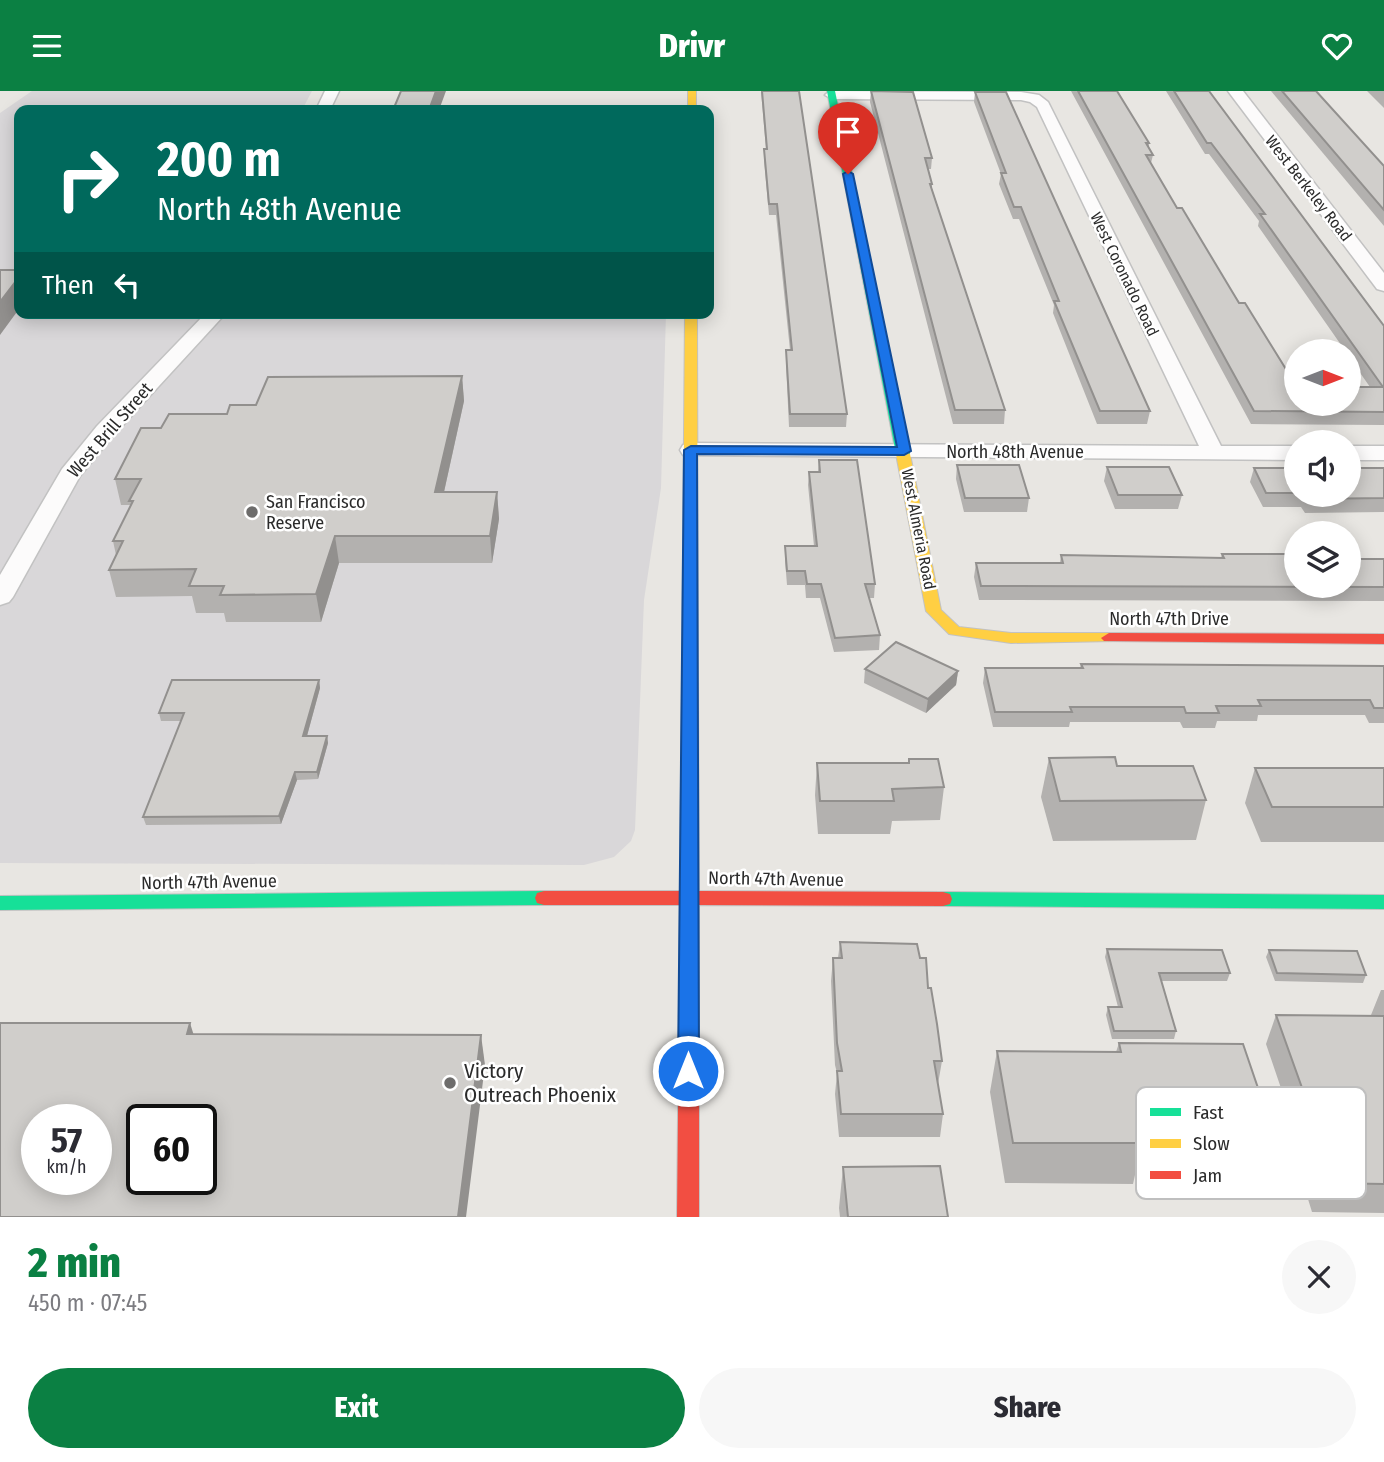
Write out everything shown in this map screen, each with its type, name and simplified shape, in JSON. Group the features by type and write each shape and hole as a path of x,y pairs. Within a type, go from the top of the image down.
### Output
{"street":[{"name":"West Berkeley Road","path":"1235,91 1384,285"},
{"path":"831,93 1034,98"},
{"name":"West Almeria Road","path":"831,93 934,611 954,631"},
{"name":"West Coronado Road","path":"1034,98 1043,105 1213,453"},
{"name":"West Brill Street","path":"0,597 70,474 105,431 212,319"},
{"path":"688,1217 691,319"},
{"name":"North 48th Avenue","path":"691,450 1284,453"},
{"path":"1361,453 1384,453"},
{"name":"North 47th Drive","path":"954,631 1011,638 1384,639"},
{"name":"North 47th Avenue","path":"0,903 689,897 1384,902"}],"shaded area":[{"path":"32,91 312,91 305,105 14,105 14,319 666,319 661,488 644,600 635,830 631,841 614,857 584,865 0,863 0,113"}],"building":[{"path":"401,91 436,91 431,105 395,105"},
{"path":"762,91 799,91 847,414 790,414 786,350 792,350 777,204 769,204"},
{"path":"871,91 913,92 932,158 925,158 930,184 1005,410 955,410"},
{"path":"1078,91 1117,91 1149,143 1146,143 1153,155 1146,155 1177,208 1182,208 1239,303 1245,303 1284,366 1284,411 1254,411"},
{"path":"1174,91 1209,91 1384,326 1384,412 1362,412 1362,387 1383,387 1362,357 1362,339 1349,339 1260,214 1265,214 1211,143 1207,143"},
{"path":"1282,91 1316,91 1384,166 1384,210"},
{"path":"975,92 1006,92 1150,411 1100,411 1054,301 1059,301 1021,207 1014,207 1001,173 1006,173"},
{"path":"0,270 14,270 14,284 0,302"},
{"name":"San Francisco Reserve","path":"462,376 435,492 497,492 490,536 335,536 316,594 220,595 224,586 189,586 196,569 109,570 123,541 113,541 141,479 115,479 141,428 161,428 169,414 227,414 230,405 256,405 268,377"},
{"path":"819,460 857,460 875,584 865,584 880,635 835,638 821,584 807,584 805,571 787,571 785,546 817,546 809,472 820,472"},
{"path":"957,465 1019,465 1029,498 965,498"},
{"path":"1107,467 1169,467 1182,495 1118,495"},
{"path":"1254,468 1284,468 1284,493 1266,493"},
{"path":"1361,468 1384,468 1384,498 1361,498"},
{"path":"1222,554 1284,554 1284,587 981,586 976,563 1063,563 1061,555 1224,558"},
{"path":"1361,559 1384,559 1384,587 1361,587"},
{"path":"896,642 958,671 928,699 865,669"},
{"path":"1081,664 1384,666 1384,708 1374,708 1370,700 1258,700 1261,706 1216,706 1219,713 1186,713 1184,707 1070,707 1072,712 995,712 985,668 1083,668"},
{"path":"172,680 319,680 303,736 327,736 317,772 295,772 279,816 143,817 184,713 159,713"},
{"path":"1115,757 1117,766 1193,766 1206,800 1060,801 1049,758"},
{"path":"909,759 938,759 944,787 892,789 894,801 820,801 817,763 909,763"},
{"path":"1255,768 1384,768 1384,807 1272,807"},
{"path":"840,942 917,944 920,958 926,958 928,988 931,988 942,1061 934,1061 943,1114 841,1114 837,1071 842,1071 837,1043 833,958 842,958"},
{"path":"1107,949 1222,950 1230,973 1159,973 1176,1031 1114,1031 1108,1007 1122,1007"},
{"path":"1269,950 1357,951 1366,975 1277,973"},
{"path":"1276,1015 1384,1016 1384,1184 1366,1184 1366,1087 1302,1087"},
{"path":"0,1023 190,1023 187,1034 481,1035 458,1217 0,1217"},
{"path":"1119,1043 1243,1044 1258,1087 1136,1087 1136,1143 1013,1143 997,1051 1121,1052"},
{"path":"940,1166 948,1217 848,1217 843,1167"}],"traffic: fast":[{"path":"831,91 903,454"},
{"path":"0,903 544,898"},
{"path":"943,899 1384,902"}],"traffic: slow":[{"path":"692,91 692,105"},
{"path":"690,680 691,319"},
{"path":"903,454 934,611 954,631 1011,638 1109,638"}],"traffic: jam":[{"path":"1109,638 1384,639"},
{"path":"688,1217 690,680"},
{"path":"544,898 943,899"}],"place":[{"name":"San Francisco Reserve","path":"252,512"},
{"name":"Victory Outreach Phoenix","path":"450,1083"}],"route":[{"path":"688,1071 691,450 904,451 848,174"}]}
